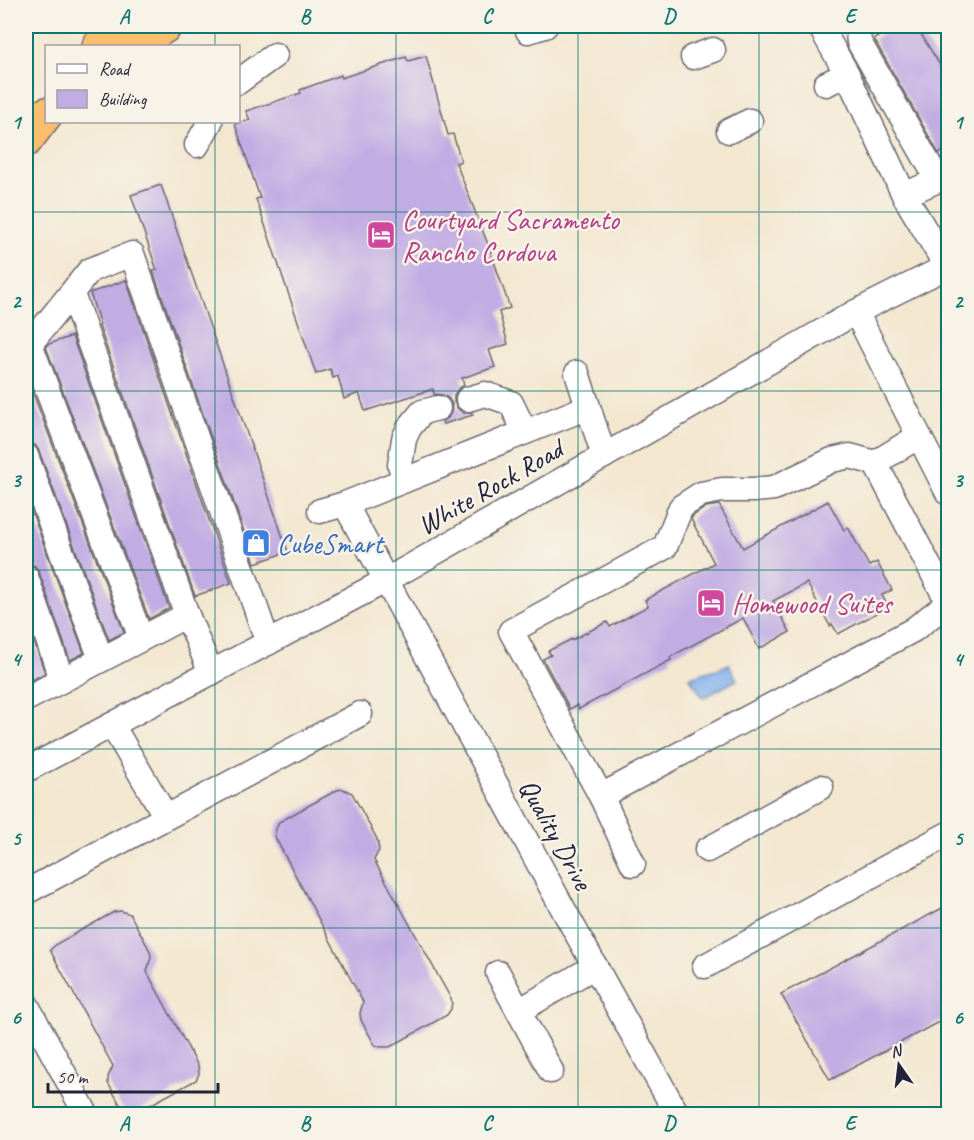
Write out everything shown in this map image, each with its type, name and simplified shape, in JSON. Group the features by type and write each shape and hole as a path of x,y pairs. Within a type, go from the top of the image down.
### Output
{"highway":[{"path":"100,45 116,26"},
{"path":"135,45 165,26"},
{"path":"26,140 45,115"}],"street":[{"path":"526,26 528,31 545,26"},
{"path":"820,26 836,79 948,266"},
{"path":"857,26 859,42 938,180 904,195"},
{"path":"240,81 275,55"},
{"path":"197,145 209,123"},
{"path":"141,638 28,346 90,270 132,254 268,643"},
{"name":"White Rock Road","path":"26,770 385,581 856,312 948,266"},
{"path":"72,294 187,615 211,673"},
{"path":"856,312 948,493"},
{"path":"577,373 604,456"},
{"path":"468,399 485,394 511,403 525,432"},
{"path":"320,512 588,407"},
{"path":"405,480 400,465 404,439 409,428 422,412 438,408"},
{"path":"875,463 919,436"},
{"path":"26,456 101,659"},
{"path":"600,796 913,630 948,603 875,463 850,456 832,460 774,488 722,490 701,494 681,507 665,547 511,631 600,796 633,864"},
{"name":"Quality Drive","path":"345,504 677,1114"},
{"path":"26,577 62,680"},
{"path":"26,699 187,615"},
{"path":"26,892 360,714"},
{"path":"112,725 166,817"},
{"path":"706,850 820,787"},
{"path":"705,966 948,834"},
{"path":"519,1011 595,966"},
{"path":"498,973 551,1071"},
{"path":"26,1004 86,1114"}],"water":[{"path":"729,664 737,680 703,698 690,678"}],"building":[{"path":"897,26 916,26 948,78 948,148 939,154 874,39"},
{"name":"Courtyard Sacramento Rancho Cordova","path":"426,56 448,135 453,134 461,161 456,163 510,308 499,312 508,344 489,350 495,367 462,378 464,385 454,395 454,402 458,409 473,415 443,424 442,421 448,418 451,412 452,404 448,398 434,394 433,389 365,411 359,393 344,399 338,376 333,378 330,369 316,374 256,199 260,198 235,124 250,120 246,111 301,93 300,90 341,75 341,78 406,57 408,61"},
{"path":"161,185 288,552 255,563 153,271 157,270 131,195"},
{"path":"126,280 231,583 195,596 99,326 90,293"},
{"path":"72,336 169,608 149,619 46,347"},
{"path":"28,380 124,632 109,640 39,451 35,445 26,442 26,381"},
{"path":"26,496 84,653 70,660 39,572 35,566 26,563"},
{"name":"Homewood Suites","path":"828,501 844,530 848,527 869,566 877,562 892,590 882,595 888,607 838,634 832,624 830,626 807,583 773,601 790,632 759,649 743,618 579,709 577,705 570,709 543,659 551,655 548,651 607,622 610,627 648,606 645,600 714,563 691,519 693,516 706,507 719,505 743,548"},
{"path":"26,619 45,673 32,680 26,661"},
{"path":"343,789 352,793 377,839 379,850 374,860 452,1002 447,1015 390,1047 375,1045 361,1020 363,1002 275,837 279,822 337,790"},
{"path":"948,905 948,1017 830,1080 781,994"},
{"path":"121,911 130,914 150,951 151,957 147,972 198,1066 199,1074 196,1080 137,1112 122,1108 108,1083 113,1066 50,950 58,943 114,912"}],"place":[{"name":"Courtyard Sacramento Rancho Cordova","path":"381,235"},
{"name":"CubeSmart","path":"256,543"},
{"name":"Homewood Suites","path":"711,603"}]}
